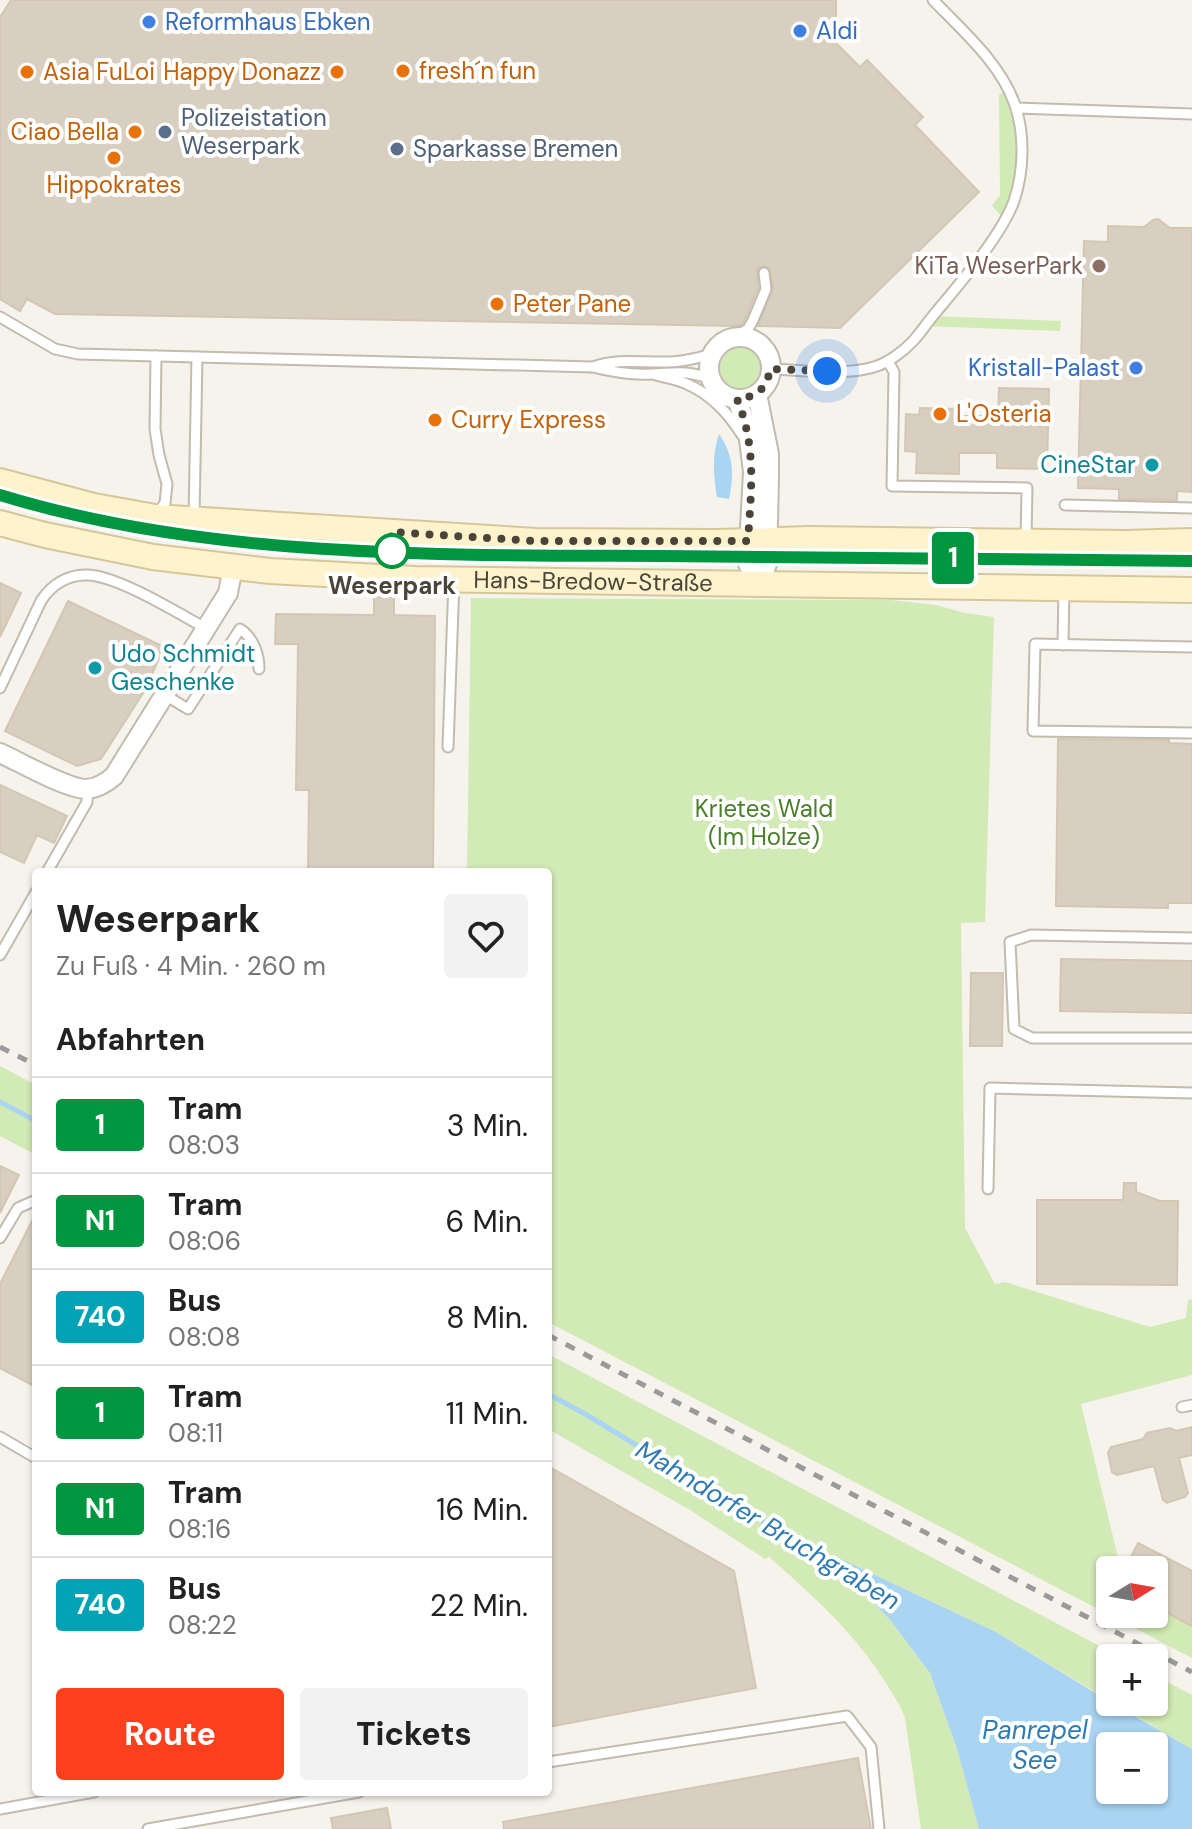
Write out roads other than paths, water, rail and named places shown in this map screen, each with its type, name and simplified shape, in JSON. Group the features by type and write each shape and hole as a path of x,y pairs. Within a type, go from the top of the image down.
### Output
{"main road":[{"name":"Hans-Bredow-Straße","path":"0,481 94,506 155,517 536,541 1192,541"},
{"name":"Hans-Bredow-Straße","path":"0,523 153,557 233,567 396,578 1192,590"}],"street":[{"path":"744,336 766,352 769,379 757,394 737,399 725,396 717,389 709,366 717,347 744,336"},
{"path":"757,394 769,454 758,541"},
{"path":"737,399 745,418 751,450 758,541 767,564 759,584"},
{"path":"0,753 73,787 88,789 106,782 121,768 207,629 228,593 233,567"}],"lane":[{"path":"770,369 849,371 888,361 914,340 978,260 1013,203 1021,168 1022,145 1016,108 996,70 933,0"},
{"path":"1016,108 1192,114"},
{"path":"744,336 766,289 764,273"},
{"path":"0,317 55,349 78,354 593,367 613,372 652,374 684,382 701,391 733,421 751,450"},
{"path":"593,367 609,361 672,362 712,354"},
{"path":"155,517 165,503 167,484 155,429 156,356"},
{"path":"194,520 197,357"},
{"path":"888,361 894,372 892,486 1027,488 1026,542"},
{"path":"652,374 669,371 711,379"},
{"path":"1065,505 1192,508"},
{"path":"0,688 47,591 74,577 88,575 121,584 207,629"},
{"path":"448,747 454,580"},
{"path":"1063,645 1064,588"},
{"path":"165,695 188,709 240,629 249,635 259,660 259,669"},
{"path":"1192,647 1035,644 1033,731 1192,733"},
{"path":"49,868 87,802 88,789"},
{"path":"0,955 32,899"},
{"path":"1192,938 1031,935 1010,942 1014,1029 1032,1038 1192,1038"},
{"path":"988,1189 990,1088 1192,1093"},
{"path":"0,1238 18,1208 32,1202"},
{"path":"0,1437 32,1456"},
{"path":"552,1761 847,1716 871,1747 879,1829"},
{"path":"0,1809 72,1796"},
{"path":"148,1829 336,1796"}],"water":[{"path":"719,434 732,465 729,499 717,497 714,457"},
{"name":"Panrepel See","path":"830,1557 841,1559 996,1632 1096,1693 1096,1716 1134,1716 1162,1732 1096,1732 1096,1804 1168,1804 1168,1735 1192,1749 1192,1829 979,1829 957,1749 930,1673 891,1621"}],"waterway":[{"name":"Mahndorfer Bruchgraben","path":"0,1102 32,1119"},
{"name":"Mahndorfer Bruchgraben","path":"552,1396 739,1508 834,1560"}],"tram line":[{"path":"0,495 80,516 161,531 324,549 490,555 1192,561"},
{"name":"1","path":"0,495 114,524 277,544 357,550 537,555 1192,561"}],"railway":[{"path":"0,1047 32,1063"},
{"path":"552,1337 1192,1672"}],"place":[{"name":"Reformhaus Ebken","path":"149,22"},
{"name":"Aldi","path":"800,31"},
{"name":"fresh´n fun","path":"403,71"},
{"name":"Asia FuLoi","path":"27,72"},
{"name":"Happy Donazz","path":"337,72"},
{"name":"Ciao Bella","path":"135,132"},
{"name":"Polizeistation Weserpark","path":"165,132"},
{"name":"Sparkasse Bremen","path":"397,149"},
{"name":"Hippokrates","path":"114,158"},
{"name":"KiTa WeserPark","path":"1099,266"},
{"name":"Peter Pane","path":"497,304"},
{"name":"Kristall-Palast","path":"1136,368"},
{"name":"L'Osteria","path":"940,414"},
{"name":"Curry Express","path":"435,420"},
{"name":"CineStar","path":"1152,465"},
{"name":"Weserpark","path":"392,551"},
{"name":"Udo Schmidt Geschenke","path":"95,668"}],"park label":[{"name":"Krietes Wald (Im Holze)","path":"764,823"}]}
